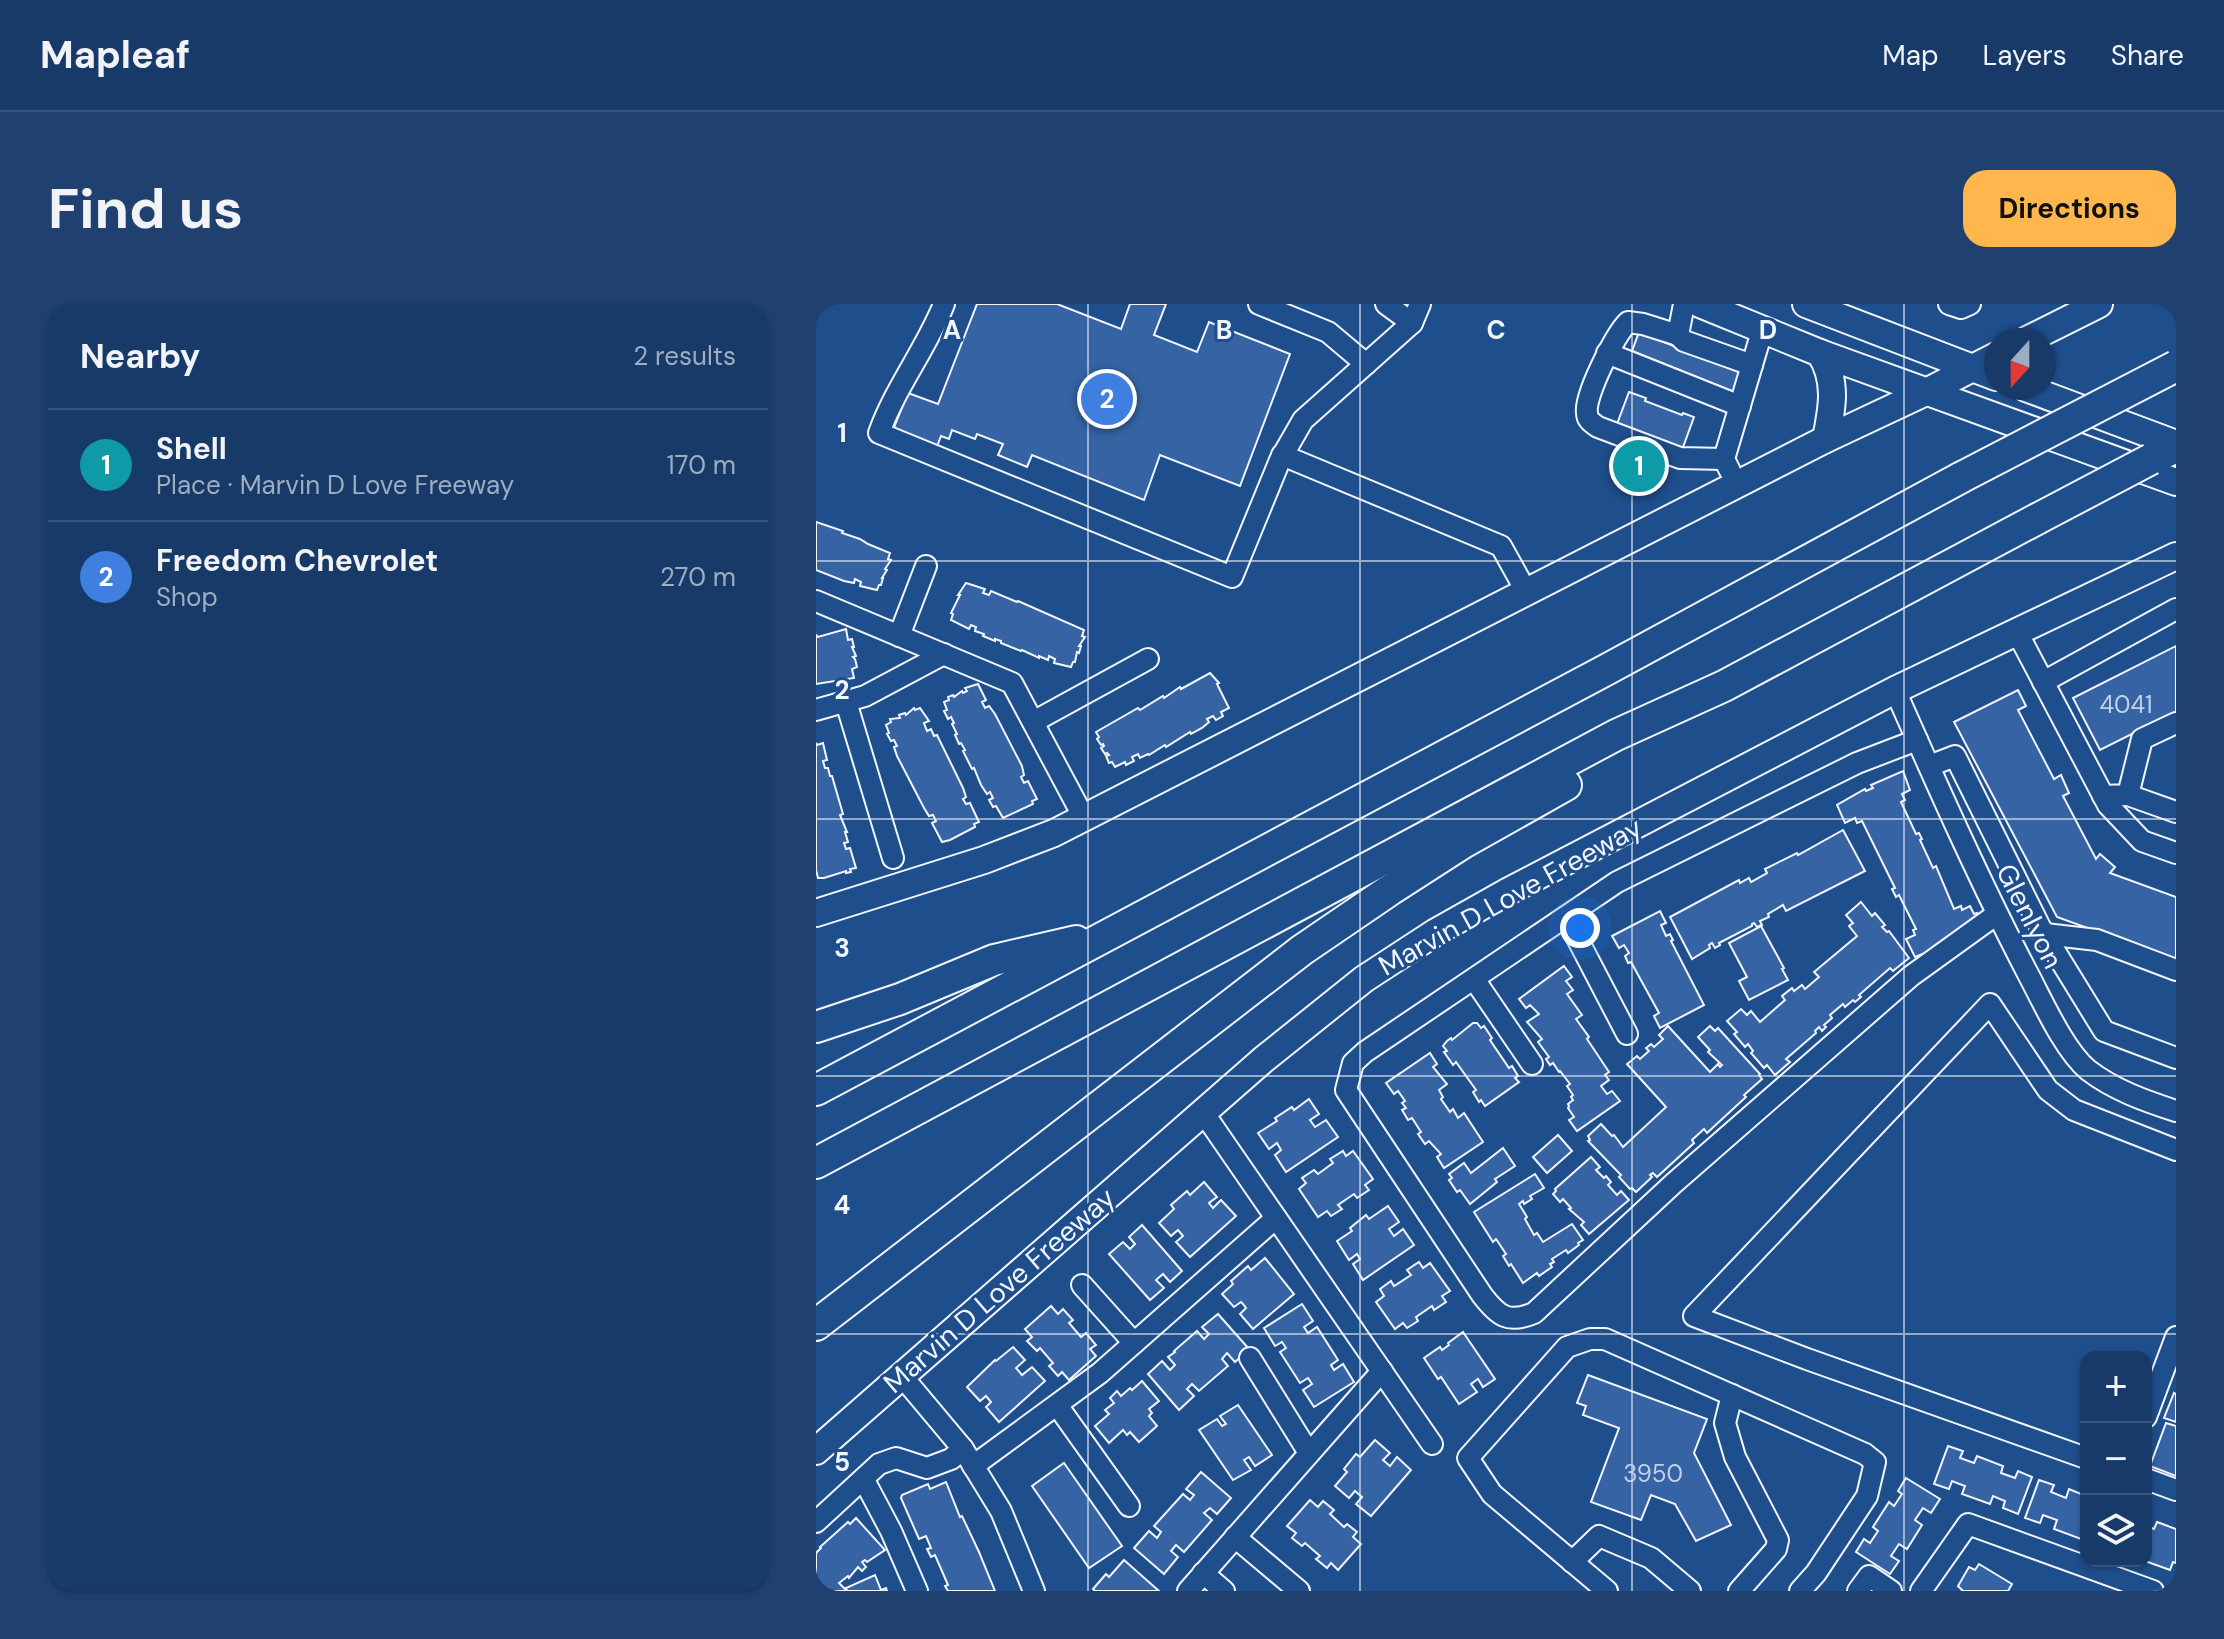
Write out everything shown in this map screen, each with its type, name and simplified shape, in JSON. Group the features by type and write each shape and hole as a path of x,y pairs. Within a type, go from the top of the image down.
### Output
{"highway":[{"path":"816,1090 1577,686 1962,477 2176,366"},
{"path":"820,1162 1616,735 1724,686 2168,450"},
{"path":"816,1325 1302,950 1463,843 1622,753 1724,686"},
{"path":"816,1027 900,999 994,960 1116,932"}],"main road":[{"path":"1700,304 1820,353 2176,482"},
{"path":"1806,304 1838,310 1984,373"},
{"path":"2051,328 2099,304"},
{"path":"1820,353 1829,367 1832,381 1833,402 1826,439"},
{"path":"816,913 984,860 1054,833 1826,439 1984,362"},
{"path":"2053,400 2168,450"},
{"name":"Marvin D Love Freeway","path":"816,1451 1203,1112 1364,979 1436,932 1507,892 1895,690 2176,557"}],"street":[{"path":"944,304 935,328 879,433 1232,577 1282,455 1303,420 1416,314 1386,304"},
{"path":"1259,304 1328,332 1366,364"},
{"path":"1678,335 1684,304"},
{"path":"1949,304 1961,308 1970,304"},
{"path":"1724,459 1680,458 1663,453 1598,427 1589,420 1586,410 1607,353 1628,322 1678,335 1684,341 1752,365"},
{"path":"1737,485 1724,459 1763,328"},
{"path":"1607,353 1740,406"},
{"path":"1282,455 1501,546 1527,593"},
{"path":"899,636 926,566"},
{"path":"816,601 1012,683 1084,818"},
{"path":"2043,682 2176,609"},
{"path":"2017,632 2108,805 2142,841 2176,853"},
{"path":"816,710 865,696 944,654"},
{"path":"1033,722 1148,659"},
{"name":"Glenlyon","path":"1895,690 1997,914 2070,1049 2086,1068 2118,1088 2176,1111"},
{"path":"846,702 893,858"},
{"path":"2128,795 2142,739 2176,723"},
{"path":"1917,740 1857,763 1617,882 1365,1052 1353,1063 1346,1090 1482,1295 1495,1312 1519,1319 1534,1313 1674,1183 1911,976 1997,914"},
{"path":"1929,766 1955,756 2045,934 2104,1031 2176,1058"},
{"path":"2103,796 2128,795 2176,812"},
{"path":"1566,917 1627,1034"},
{"path":"2045,934 2097,940 2176,970"},
{"path":"1474,979 1532,1064"},
{"path":"2080,1456 1694,1316 1990,1004 2048,1090 2074,1110 2176,1150"},
{"path":"2102,1121 2118,1088"},
{"path":"1203,1112 1432,1444"},
{"path":"816,1522 879,1464 896,1458 927,1468 951,1459 968,1458 1057,1405 1100,1373 1276,1218"},
{"path":"1082,1285 1134,1343"},
{"path":"2152,1401 2176,1337"},
{"path":"1607,1591 1492,1494 1468,1458 1567,1347 1590,1339 1605,1339 1865,1454 1875,1462 1867,1496 1816,1573 1800,1591"},
{"path":"1250,1358 1309,1453"},
{"path":"1188,1591 1382,1371"},
{"path":"901,1375 968,1458 1001,1511 1034,1591"},
{"path":"1732,1395 1725,1423 1735,1457 1778,1540 1776,1549 1739,1591"},
{"path":"1057,1405 1129,1506"},
{"path":"864,1480 917,1591"},
{"path":"2152,1481 2176,1490"},
{"path":"1921,1591 1968,1524 2153,1591"},
{"path":"1572,1562 1599,1536 1651,1558 1690,1591"},
{"path":"1235,1537 1299,1591"},
{"path":"1203,1573 1224,1591"},
{"path":"1858,1591 1869,1576 1891,1591"}],"building":[{"path":"977,304 1057,304 1121,329 1130,304 1166,304 1154,335 1197,352 1209,322 1290,354 1240,486 1160,455 1144,500 1032,455 1027,467 998,455 1003,444 977,434 975,439 952,430 949,439 941,436 936,449 892,432 908,393 938,404"},
{"path":"1639,332 1741,373 1734,392 1632,351"},
{"path":"1629,392 1646,398 1645,401 1694,417 1682,450 1617,424"},
{"path":"1625,449 1661,463 1653,484 1616,470"},
{"path":"816,522 890,553 888,559 891,560 877,590 860,586 861,582 855,579 854,583 844,581 816,570"},
{"path":"966,583 985,589 983,593 989,595 991,591 1084,630 1082,636 1085,637 1075,662 1071,667 1054,663 1055,659 1049,656 1048,660 1039,658 983,636 975,631 976,627 971,625 969,629 951,620 958,595"},
{"path":"846,629 856,656 853,657 857,667 852,669 854,678 816,684 816,635"},
{"path":"2176,646 2176,712 2100,750 2073,698"},
{"path":"1210,673 1219,683 1229,708 1221,712 1223,716 1216,720 1213,716 1207,719 1209,722 1202,728 1149,755 1140,758 1138,754 1132,757 1134,761 1126,765 1125,762 1115,767 1112,762 1109,763 1106,756 1109,755 1101,748 1104,746 1097,739 1096,732"},
{"path":"978,684 986,700 982,702 985,708 989,706 995,714 1022,766 1024,775 1021,777 1024,783 1028,781 1037,799 1032,801 1033,804 1003,818 989,800 993,798 990,792 987,794 981,785 955,735 951,717 948,719 944,711 947,710 944,702 949,700 948,697"},
{"path":"2018,690 2026,706 2018,710 2054,779 2061,775 2069,793 2063,796 2096,859 2100,854 2115,867 2110,873 2176,897 2176,960 2057,917 1954,722"},
{"path":"914,708 920,708 929,721 924,723 927,731 931,729 934,736 937,735 963,788 966,797 963,799 966,804 970,803 979,822 974,824 975,827 942,842 932,823 936,821 933,815 929,816 924,808 897,756 894,740 891,741 887,734 886,725 891,722 890,719 900,718 899,715 906,715"},
{"path":"816,743 823,743 827,760 823,761 832,776 847,832 848,842 844,843 846,849 850,848 856,868 824,878 818,878 816,870"},
{"path":"1903,771 1910,790 1902,794 1905,800 1901,802 1916,834 1919,833 1922,839 1933,868 1936,866 1954,909 1961,906 1962,910 1970,906 1980,920 1945,945 1915,957 1906,939 1915,935 1913,930 1916,929 1899,895 1896,897 1892,889 1895,888 1862,821 1857,823 1855,818 1845,823 1837,805"},
{"path":"1843,830 1865,871 1786,911 1783,905 1760,921 1762,925 1757,927 1754,923 1715,948 1712,943 1710,948 1692,959 1670,917 1739,880 1740,883 1749,878 1751,882 1767,873 1765,869"},
{"path":"1861,902 1872,916 1875,913 1885,925 1882,927 1889,931 1909,958 1893,971 1890,968 1855,1002 1853,1000 1845,1007 1843,1004 1830,1015 1832,1018 1824,1025 1826,1027 1822,1031 1819,1027 1786,1059 1790,1062 1775,1075 1767,1065 1764,1068 1751,1053 1753,1051 1748,1044 1745,1047 1727,1021 1741,1009 1747,1015 1751,1011 1760,1022 1785,1000 1782,996 1792,988 1794,991 1802,985 1805,989 1819,977 1814,972 1857,936 1849,926 1853,923 1846,915"},
{"path":"1660,911 1666,923 1661,925 1666,936 1670,934 1704,1005 1660,1028 1654,1016 1659,1013 1625,956 1629,953 1624,945 1619,948 1612,936"},
{"path":"1761,926 1788,980 1749,1000 1739,981 1747,977 1729,943"},
{"path":"1564,966 1572,977 1566,981 1573,990 1567,994 1582,1015 1576,1019 1609,1072 1605,1075 1609,1080 1601,1086 1607,1094 1612,1091 1620,1101 1577,1131 1569,1120 1574,1117 1568,1108 1573,1100 1567,1086 1570,1084 1553,1063 1550,1065 1546,1059 1549,1057 1538,1042 1542,1039 1527,1022 1539,1014 1530,1005 1526,1008 1519,999"},
{"path":"1473,1023 1481,1028 1484,1026 1509,1068 1512,1066 1519,1082 1485,1106 1481,1100 1479,1102 1473,1092 1476,1090 1456,1062 1453,1065 1443,1046"},
{"path":"1668,1026 1710,1072 1718,1064 1720,1067 1722,1065 1698,1037 1710,1026 1715,1031 1718,1028 1762,1079 1707,1133 1704,1129 1692,1140 1694,1143 1657,1177 1653,1173 1650,1175 1652,1177 1636,1192 1588,1141 1588,1136 1601,1124 1623,1147 1666,1107 1627,1064 1637,1056 1640,1059 1649,1051 1646,1048 1651,1044 1654,1047 1663,1039 1659,1035"},
{"path":"1430,1053 1437,1064 1433,1067 1447,1084 1439,1090 1441,1099 1458,1118 1464,1113 1483,1142 1444,1168 1437,1157 1441,1154 1429,1141 1425,1144 1412,1118 1408,1120 1402,1110 1406,1108 1402,1103 1405,1101 1398,1091 1394,1094 1386,1083"},
{"path":"1309,1099 1319,1114 1310,1120 1315,1127 1326,1120 1338,1137 1286,1172 1275,1155 1281,1150 1277,1143 1269,1149 1258,1133 1277,1121 1275,1118"},
{"path":"1558,1135 1572,1151 1547,1173 1533,1157"},
{"path":"1503,1148 1515,1166 1495,1179 1497,1182 1470,1204 1460,1190 1457,1192 1449,1180 1452,1178 1449,1174 1464,1163 1471,1173"},
{"path":"1343,1151 1346,1156 1353,1151 1373,1179 1365,1185 1369,1190 1357,1198 1354,1194 1338,1205 1342,1209 1331,1216 1327,1211 1318,1217 1299,1189 1306,1183 1302,1178 1314,1170 1318,1174 1333,1163 1330,1159"},
{"path":"1591,1157 1600,1167 1596,1170 1611,1182 1608,1185 1617,1195 1621,1191 1629,1200 1589,1234 1581,1225 1584,1222 1563,1199 1560,1202 1553,1194"},
{"path":"1535,1174 1544,1188 1530,1196 1532,1199 1519,1204 1534,1235 1537,1233 1543,1242 1572,1224 1583,1240 1568,1253 1566,1250 1552,1259 1552,1267 1523,1283 1511,1264 1509,1266 1503,1256 1506,1254 1496,1239 1493,1242 1474,1212"},
{"path":"1204,1182 1217,1197 1209,1203 1213,1208 1221,1200 1236,1216 1190,1257 1176,1242 1183,1236 1178,1230 1171,1236 1159,1223 1174,1209 1171,1205 1187,1191 1190,1195"},
{"path":"1388,1206 1399,1222 1389,1229 1394,1236 1403,1229 1414,1245 1363,1280 1353,1264 1360,1259 1357,1254 1349,1260 1337,1241 1352,1231 1350,1228 1366,1215 1369,1219"},
{"path":"1142,1225 1182,1271 1170,1282 1163,1274 1156,1280 1164,1288 1150,1300 1109,1254 1123,1242 1130,1249 1135,1244 1129,1237"},
{"path":"1265,1258 1294,1294 1253,1329 1240,1314 1246,1308 1242,1303 1234,1307 1222,1294 1248,1266 1251,1270"},
{"path":"1419,1262 1423,1268 1430,1263 1450,1291 1442,1296 1446,1302 1434,1310 1432,1306 1407,1328 1403,1323 1395,1329 1376,1302 1384,1296 1380,1289 1391,1281 1394,1286 1411,1275 1407,1270"},
{"path":"1302,1304 1313,1321 1304,1327 1308,1333 1317,1327 1338,1360 1331,1365 1334,1370 1343,1364 1354,1382 1314,1407 1303,1390 1312,1384 1308,1378 1300,1383 1280,1352 1286,1348 1282,1342 1275,1346 1264,1328"},
{"path":"1051,1306 1058,1314 1063,1309 1073,1320 1069,1323 1081,1337 1086,1333 1096,1345 1090,1349 1096,1356 1069,1380 1062,1372 1058,1376 1049,1366 1053,1363 1040,1348 1037,1351 1027,1341 1032,1337 1025,1329"},
{"path":"1218,1314 1249,1349 1235,1362 1227,1353 1222,1359 1228,1366 1199,1391 1192,1384 1187,1389 1194,1396 1179,1410 1148,1374 1162,1361 1170,1370 1175,1365 1168,1357 1197,1331 1204,1339 1209,1334 1202,1327"},
{"path":"1463,1332 1495,1379 1483,1387 1478,1379 1471,1384 1477,1392 1459,1404 1424,1358 1440,1347 1442,1350"},
{"path":"1013,1347 1025,1360 1016,1368 1022,1375 1032,1367 1045,1381 999,1422 986,1407 991,1402 986,1396 980,1401 967,1387"},
{"path":"1588,1375 1707,1419 1694,1453 1731,1525 1696,1541 1675,1504 1651,1495 1641,1520 1591,1502 1619,1428 1583,1415 1586,1406 1577,1403"},
{"path":"1142,1381 1159,1401 1149,1409 1152,1413 1149,1416 1157,1426 1139,1442 1130,1432 1127,1435 1123,1430 1109,1443 1095,1426 1109,1414 1105,1410 1114,1403 1110,1398 1117,1391 1121,1396"},
{"path":"2176,1394 2176,1422 2164,1418"},
{"path":"1238,1405 1272,1455 1255,1466 1249,1457 1244,1460 1251,1470 1233,1480 1199,1430 1217,1419 1222,1426 1226,1424 1220,1416"},
{"path":"2166,1423 2176,1426 2176,1476 2152,1467"},
{"path":"1375,1440 1390,1453 1383,1460 1390,1466 1397,1457 1411,1470 1371,1516 1356,1504 1362,1497 1355,1491 1349,1498 1335,1486 1356,1454 1360,1457"},
{"path":"1948,1446 1963,1451 1960,1458 1974,1463 1977,1456 2003,1466 2001,1473 2015,1478 2018,1471 2032,1477 2018,1514 2003,1508 2005,1501 1993,1496 1990,1504 1962,1494 1965,1486 1952,1481 1949,1489 1934,1484"},
{"path":"1064,1463 1122,1546 1089,1568 1032,1486"},
{"path":"1201,1472 1231,1498 1217,1514 1210,1508 1204,1513 1212,1520 1184,1552 1176,1545 1171,1551 1178,1557 1164,1574 1134,1548 1149,1531 1157,1538 1161,1532 1154,1526 1183,1494 1190,1500 1194,1495 1186,1489"},
{"path":"1906,1478 1940,1499 1931,1513 1923,1508 1915,1520 1922,1525 1907,1549 1899,1544 1891,1556 1899,1561 1890,1574 1856,1552 1864,1539 1870,1543 1878,1531 1873,1527 1889,1502 1894,1506 1902,1494 1898,1491"},
{"path":"2039,1480 2054,1485 2051,1492 2066,1498 2069,1489 2080,1494 2080,1539 2054,1529 2057,1520 2043,1515 2040,1523 2025,1518"},
{"path":"946,1482 995,1591 948,1591 935,1555 931,1557 927,1549 931,1548 926,1536 919,1539 902,1495 928,1484 930,1489"},
{"path":"1310,1500 1318,1507 1323,1501 1334,1510 1330,1514 1344,1527 1347,1524 1357,1532 1353,1537 1361,1544 1338,1570 1331,1563 1327,1568 1316,1559 1320,1556 1305,1543 1302,1546 1292,1538 1296,1533 1287,1526"},
{"path":"856,1518 885,1550 862,1562 866,1567 862,1571 858,1567 849,1578 839,1583 846,1590 816,1591 816,1553"},
{"path":"2157,1522 2176,1529 2176,1563 2173,1562 2170,1570 2152,1564"},
{"path":"1124,1560 1159,1591 1093,1589"},
{"path":"1979,1564 2012,1584 2008,1591 1963,1591 1958,1586 1969,1567 1975,1570"},
{"path":"875,1575 881,1590 886,1588 887,1591 847,1591 846,1588"}],"place":[{"name":"Freedom Chevrolet","path":"1107,399"},
{"name":"Shell","path":"1639,466"}]}
